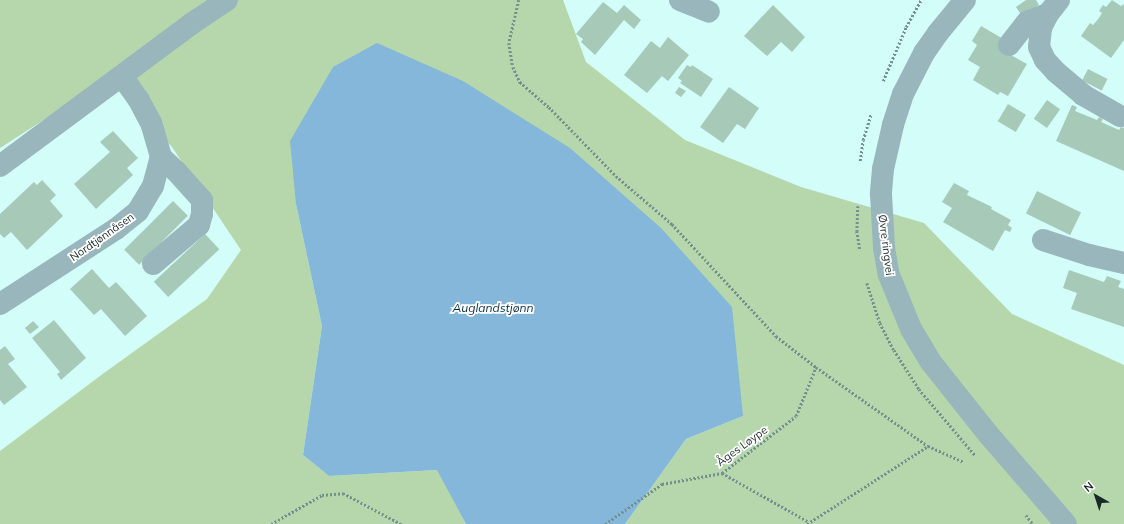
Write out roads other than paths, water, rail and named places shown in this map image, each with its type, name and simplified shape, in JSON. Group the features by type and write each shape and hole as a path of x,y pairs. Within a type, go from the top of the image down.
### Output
{"street":[{"path":"0,166 191,24 227,0"},
{"path":"680,0 709,12"},
{"name":"Øvre ringvei","path":"965,0 924,53 903,94 893,125 883,169 881,194 884,248 889,275 911,329 930,361 988,434 1066,524"},
{"path":"1009,45 1027,22 1053,7"},
{"path":"1053,7 1041,28 1039,47 1045,60 1056,72 1083,95 1120,116"},
{"path":"122,76 138,99 151,123 161,157 177,172 202,200 202,214 199,225 154,264"},
{"name":"Nordtjønnåsen","path":"0,304 116,229 138,212 153,186 161,157"},
{"path":"1043,240 1124,263"}],"water":[{"name":"Auglandstjønn","path":"377,43 463,81 570,148 661,228 732,307 743,416 686,439 625,524 466,524 437,470 329,476 303,455 322,326 296,204 290,141 333,67"}]}
